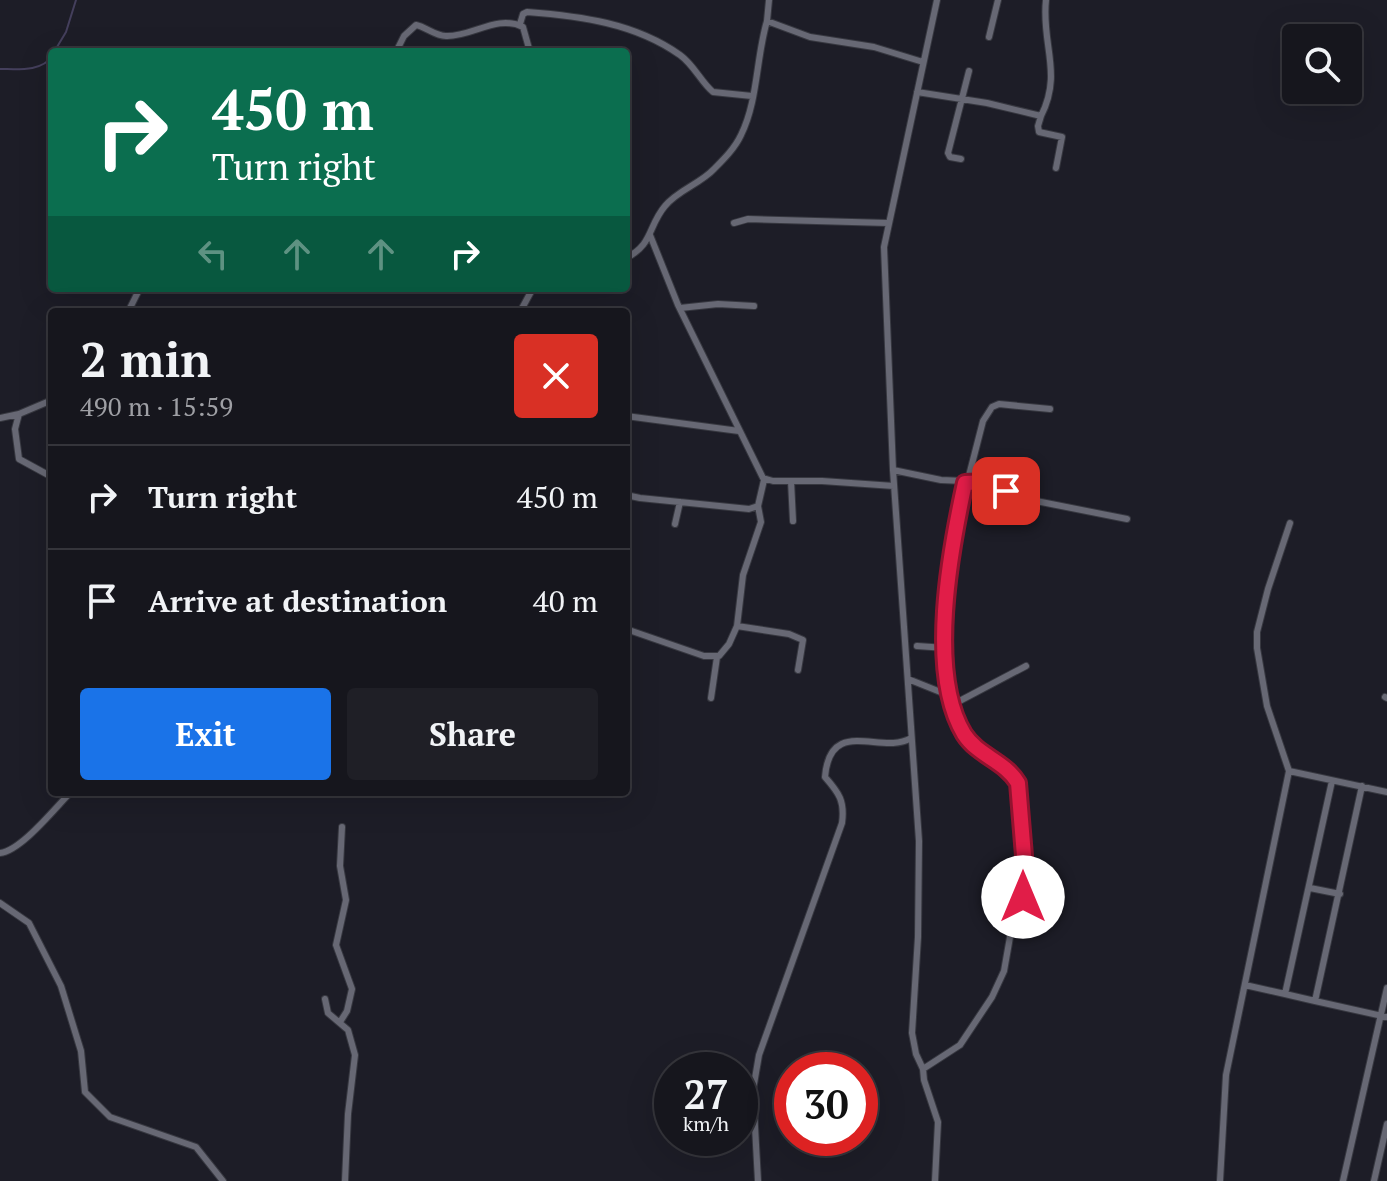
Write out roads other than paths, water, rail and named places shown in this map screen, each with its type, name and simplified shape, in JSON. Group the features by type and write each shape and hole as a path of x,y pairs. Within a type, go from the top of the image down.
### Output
{"street":[{"path":"630,255 645,245 657,217 672,198 699,182 735,146 742,133 752,96 769,0"},
{"path":"935,1181 938,1122 912,1033 918,951 919,841 893,470 884,249 937,0"},
{"path":"989,37 998,0"},
{"path":"1046,0 1045,26 1053,83 1038,126 1039,132 1062,137 1056,168"},
{"path":"520,24 523,14 527,12 600,20 678,53 713,92 752,96"},
{"path":"767,21 810,37 874,47 923,62"},
{"path":"398,48 404,36 416,25 446,36 496,24 520,24"},
{"path":"520,24 529,48"},
{"path":"961,159 950,157 948,153 969,71"},
{"path":"917,92 987,103 1041,116"},
{"path":"734,223 748,219 888,223"},
{"path":"650,235 680,308 764,480 758,506 760,526 743,575 737,626 729,644 717,657 711,698"},
{"path":"680,308 718,304 754,306"},
{"path":"0,418 48,402"},
{"path":"923,1069 960,1045 989,1003 1004,971 1013,927 1026,888 1018,783 1011,773 968,741 950,702 946,598 952,542 983,421 992,407 1013,403 1050,409"},
{"path":"19,414 15,429 19,459 48,475"},
{"path":"630,417 739,431"},
{"path":"893,470 965,483 986,482 1031,500 1127,519"},
{"path":"764,480 894,486"},
{"path":"791,481 793,521"},
{"path":"630,496 749,509 758,506"},
{"path":"675,524 680,502"},
{"path":"1220,1181 1226,1075 1289,771 1267,706 1257,632 1290,523"},
{"path":"737,626 789,634 803,640 798,670"},
{"path":"630,630 704,656 717,657"},
{"path":"917,646 946,648"},
{"path":"950,702 1026,666"},
{"path":"908,679 937,689 950,702"},
{"path":"758,1181 753,1090 759,1055 822,885 844,809 842,798 825,777 828,762 834,751 855,739 886,744 911,738"},
{"path":"1289,771 1387,792"},
{"path":"1285,994 1332,781"},
{"path":"1315,1001 1362,786"},
{"path":"0,853 9,852 19,844 67,796"},
{"path":"340,1022 347,1011 352,989 336,945 346,900 340,866 342,827"},
{"path":"1310,888 1340,894"},
{"path":"0,903 29,923 61,986 81,1051 85,1092 102,1112 121,1123 196,1147 223,1181"},
{"path":"1245,985 1384,1016"},
{"path":"1343,1181 1384,1016 1387,988"},
{"path":"325,999 328,1013 340,1022 353,1042 355,1055 345,1181"},
{"path":"1374,1181 1387,1124"}],"waterway":[{"path":"56,48 66,32 76,0"},
{"path":"0,69 36,67 48,61"}]}
